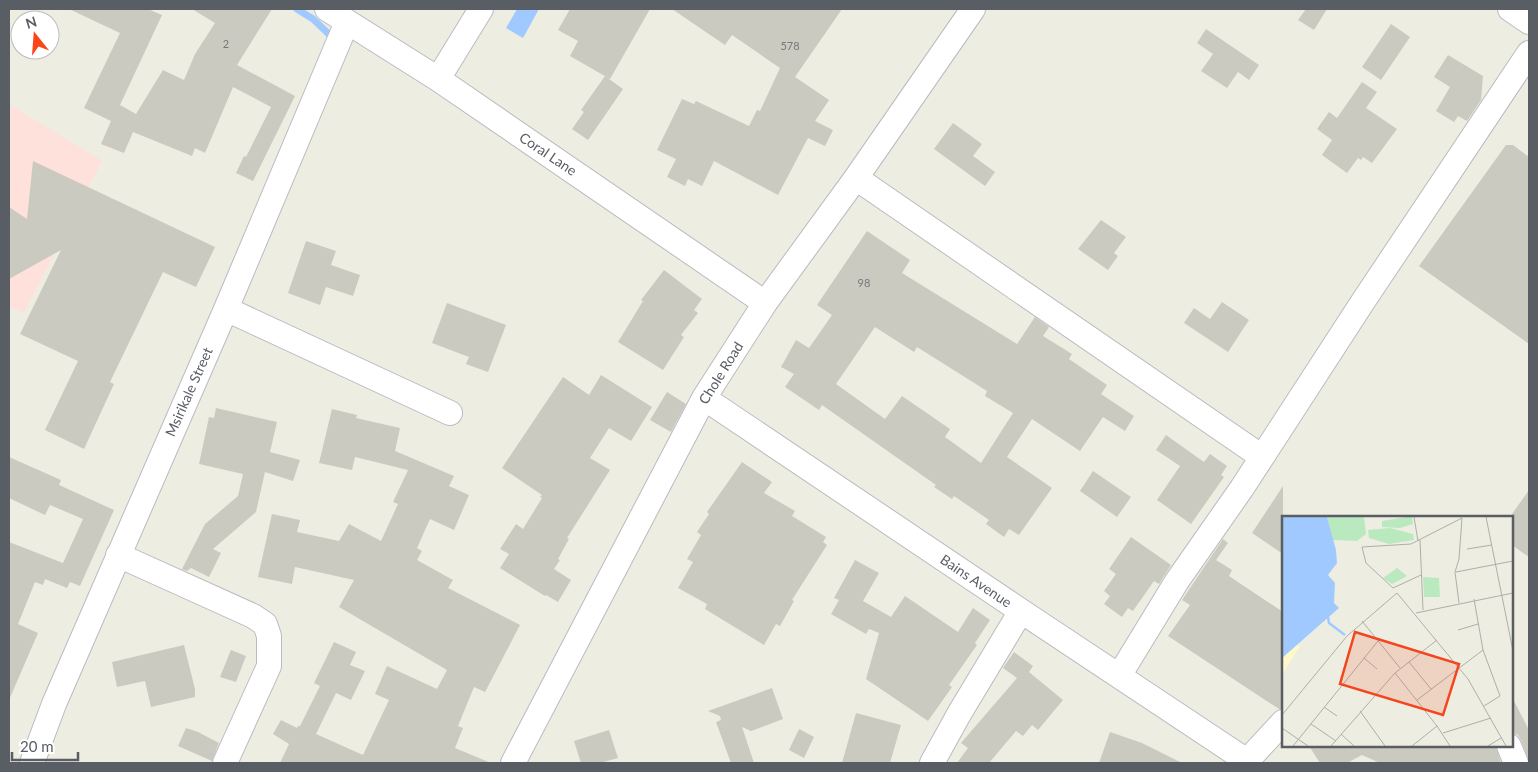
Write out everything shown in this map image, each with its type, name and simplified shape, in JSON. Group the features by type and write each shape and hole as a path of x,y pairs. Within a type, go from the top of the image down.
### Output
{"street":[{"name":"Coral Lane","path":"327,9 438,78 765,303"},
{"path":"438,78 481,9"},
{"name":"Chole Road","path":"513,763 704,398 765,303 856,178 973,9"},
{"path":"1510,9 1529,22"},
{"name":"Msirikale Street","path":"32,763 54,704 226,309 347,22"},
{"path":"1118,676 1178,581 1529,53"},
{"path":"856,178 1262,457"},
{"path":"226,309 450,413"},
{"name":"Bains Avenue","path":"704,398 1248,762"},
{"path":"118,555 253,616 264,624 269,636 268,666 225,763"},
{"path":"932,763 1020,611"},
{"path":"1248,762 1282,723"},
{"path":"1509,747 1516,763"}],"shaded area":[{"path":"9,104 102,161 24,313 9,306"}],"water":[{"path":"517,9 539,9 523,38 506,28"}],"building":[{"path":"69,9 148,9 162,15 120,105 136,114 163,70 184,80 195,54 215,23 192,9 272,9 237,65 295,96 253,181 236,173 271,107 233,87 205,153 195,148 192,156 133,132 124,153 101,144 111,121 84,108 120,33"},
{"path":"570,9 650,9 610,79 570,56 578,41 558,30"},
{"path":"672,9 842,9 795,77 829,100 815,121 833,130 825,146 808,138 778,195 714,161 702,186 688,179 685,186 667,177 676,159 657,150 682,99 694,104 696,101 749,126 757,110 760,111 780,68 732,35 725,45"},
{"path":"1306,9 1327,9 1314,30 1298,20"},
{"path":"1391,24 1410,37 1381,80 1362,67"},
{"path":"1206,29 1259,65 1249,80 1238,72 1227,88 1201,71 1213,54 1197,43"},
{"path":"1448,55 1483,76 1481,100 1467,121 1458,116 1454,122 1436,111 1450,87 1434,77"},
{"path":"605,76 623,89 588,140 572,129 584,112 581,110"},
{"path":"1362,82 1377,92 1366,108 1397,129 1372,163 1363,157 1361,160 1358,158 1347,173 1322,155 1332,140 1317,129 1329,112 1337,118"},
{"path":"953,123 982,144 973,156 995,172 985,186 934,149"},
{"path":"1506,145 1513,145 1529,157 1529,344 1419,266"},
{"path":"33,161 215,247 196,287 163,272 110,382 114,384 84,449 45,430 78,361 20,334 61,250 9,279 9,207 27,219"},
{"path":"1101,220 1126,237 1114,253 1118,256 1108,270 1078,249"},
{"path":"867,231 910,260 902,273 1017,344 1035,317 1049,327 1043,336 1072,354 1069,359 1107,385 1101,394 1134,416 1125,431 1103,417 1080,451 1032,419 1007,457 1052,488 1019,535 1009,529 1004,537 986,524 989,520 954,496 952,499 934,487 936,485 822,405 819,410 785,387 794,374 781,367 796,340 809,348 832,315 817,305","holes":["875,327 914,352 917,347 987,391 985,396 1013,413 981,463 945,437 950,429 902,396 885,419 836,384"]},
{"path":"306,241 336,251 331,265 360,275 353,296 326,287 320,305 288,293"},
{"path":"664,270 702,299 694,310 698,313 681,335 684,337 663,370 618,342 643,301 641,300"},
{"path":"1222,302 1249,320 1228,352 1184,323 1194,308 1210,319"},
{"path":"447,303 506,325 488,372 466,364 469,357 432,343"},
{"path":"601,375 652,407 631,441 609,428 590,458 610,470 567,538 569,539 554,569 571,580 558,602 500,568 509,554 500,549 516,524 523,529 542,498 540,497 542,495 502,468 563,377 589,395"},
{"path":"667,392 686,404 671,432 650,420"},
{"path":"216,408 277,422 270,452 300,460 293,481 265,472 256,512 213,549 221,553 209,577 191,568 187,571 182,569 205,524 238,496 243,474 199,464 209,417 214,418"},
{"path":"332,409 357,415 356,418 400,428 395,451 454,476 449,486 469,495 454,530 430,519 417,548 422,551 417,560 453,580 448,588 520,625 485,692 474,687 458,726 463,728 455,748 491,763 280,763 289,744 273,734 281,720 297,728 300,726 320,686 314,683 334,642 356,652 350,665 365,671 351,700 336,693 316,734 363,755 389,700 375,694 387,666 437,689 447,670 339,607 354,580 295,567 292,584 258,577 272,514 300,520 297,532 339,541 349,524 381,541 398,504 393,502 408,470 355,457 352,470 319,463"},
{"path":"1166,435 1204,462 1210,454 1227,466 1221,475 1224,477 1191,524 1157,500 1180,466 1156,450"},
{"path":"9,457 61,480 59,485 114,510 80,586 70,582 67,588 45,579 43,585 35,582 18,624 38,633 9,700 9,542 63,563 83,519 50,505 45,515 9,498"},
{"path":"742,462 772,482 764,493 795,511 792,516 826,537 823,542 827,545 792,600 794,601 780,626 776,624 764,645 705,609 707,604 678,588 693,562 687,559 701,535 697,532 709,514 707,512"},
{"path":"1093,471 1131,497 1117,517 1080,491"},
{"path":"1283,486 1282,553 1252,533"},
{"path":"1529,490 1529,557 1513,546 1512,514"},
{"path":"1131,537 1171,565 1159,584 1154,581 1133,611 1128,608 1122,617 1104,604 1110,596 1104,591 1116,574 1109,569"},
{"path":"1223,539 1228,543 1216,560 1232,570 1229,576 1282,611 1282,709 1279,709 1168,636 1190,605 1182,600"},
{"path":"855,560 879,573 863,601 891,617 905,596 958,632 973,608 990,620 975,643 977,645 949,685 952,687 928,721 866,679 879,633 869,629 866,634 831,614 839,600 834,598"},
{"path":"184,645 195,689 195,697 151,707 145,681 117,687 112,662"},
{"path":"231,650 246,656 236,682 220,677"},
{"path":"1014,652 1033,666 1029,672 1063,700 1038,730 1032,725 1023,736 1016,731 989,763 957,763 968,748 961,743 1017,678 1003,668"},
{"path":"772,688 783,719 751,731 742,727 754,763 731,763 716,722 721,720 720,716 708,711"},
{"path":"1513,699 1529,730 1529,761 1518,735 1513,733"},
{"path":"856,713 901,725 890,763 842,763"},
{"path":"186,728 219,743 212,761 178,746"},
{"path":"799,729 814,737 804,758 789,750"},
{"path":"609,730 618,758 600,763 581,763 574,741"},
{"path":"1110,732 1142,743 1182,763 1099,763"},
{"path":"1310,747 1496,747 1501,763 1380,763 1362,755 1347,763 1320,763"}],"waterway":[{"path":"297,9 313,19 334,39"}]}
